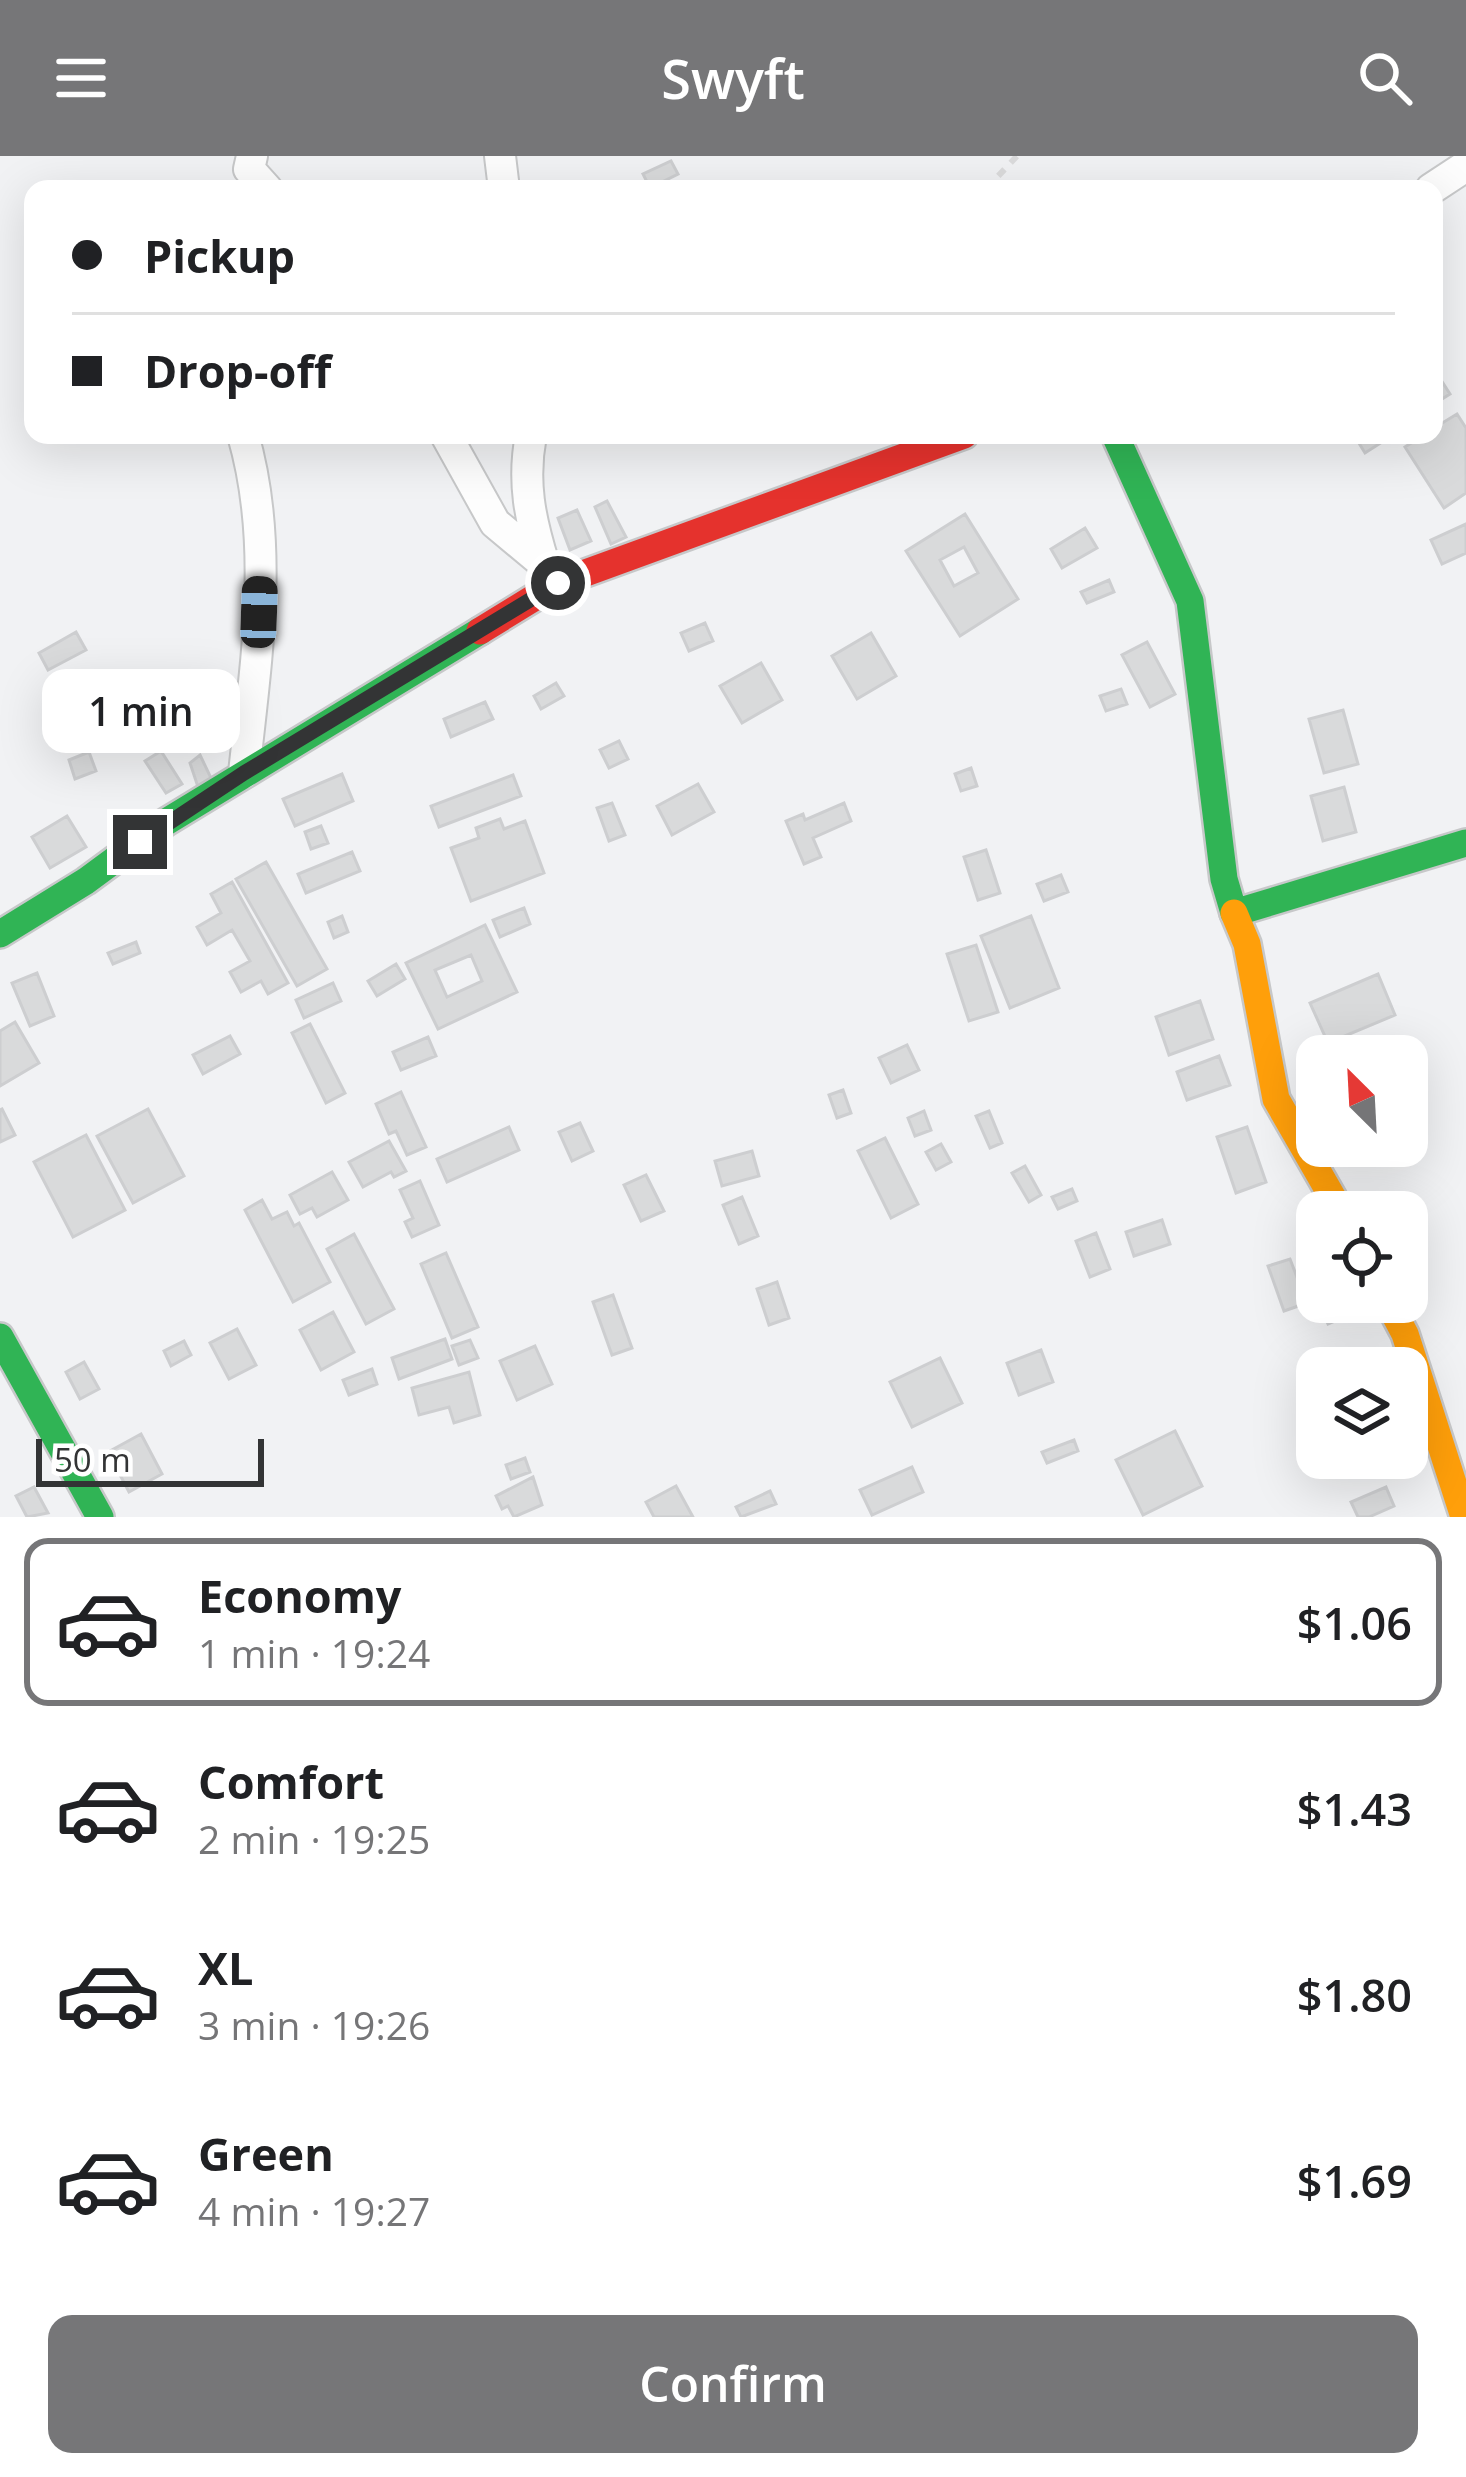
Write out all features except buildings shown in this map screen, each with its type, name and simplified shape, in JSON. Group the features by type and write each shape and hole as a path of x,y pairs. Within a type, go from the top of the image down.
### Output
{"street":[{"path":"244,773 258,646 262,543 255,476 246,444"},
{"path":"451,444 495,523 551,573"},
{"path":"529,444 525,495 551,573"},
{"path":"0,934 551,573 937,444"},
{"path":"1118,444 1190,601 1224,879 1246,944 1276,1099 1329,1191"},
{"path":"1234,913 1466,843"},
{"path":"1399,1323 1464,1517"},
{"path":"0,1337 100,1517"}],"path":[{"path":"994,180 1017,156"}],"traffic: fast":[{"path":"1119,444 1190,601 1224,879 1234,913 1466,843"},
{"path":"0,934 86,881 166,822 480,631"},
{"path":"0,1337 100,1517"}],"traffic: slow":[{"path":"1234,913 1247,944 1276,1099 1329,1191"},
{"path":"1399,1323 1464,1517"}],"traffic: jam":[{"path":"480,631 558,583 939,444"}],"route":[{"path":"140,842 244,773 558,583"}]}
